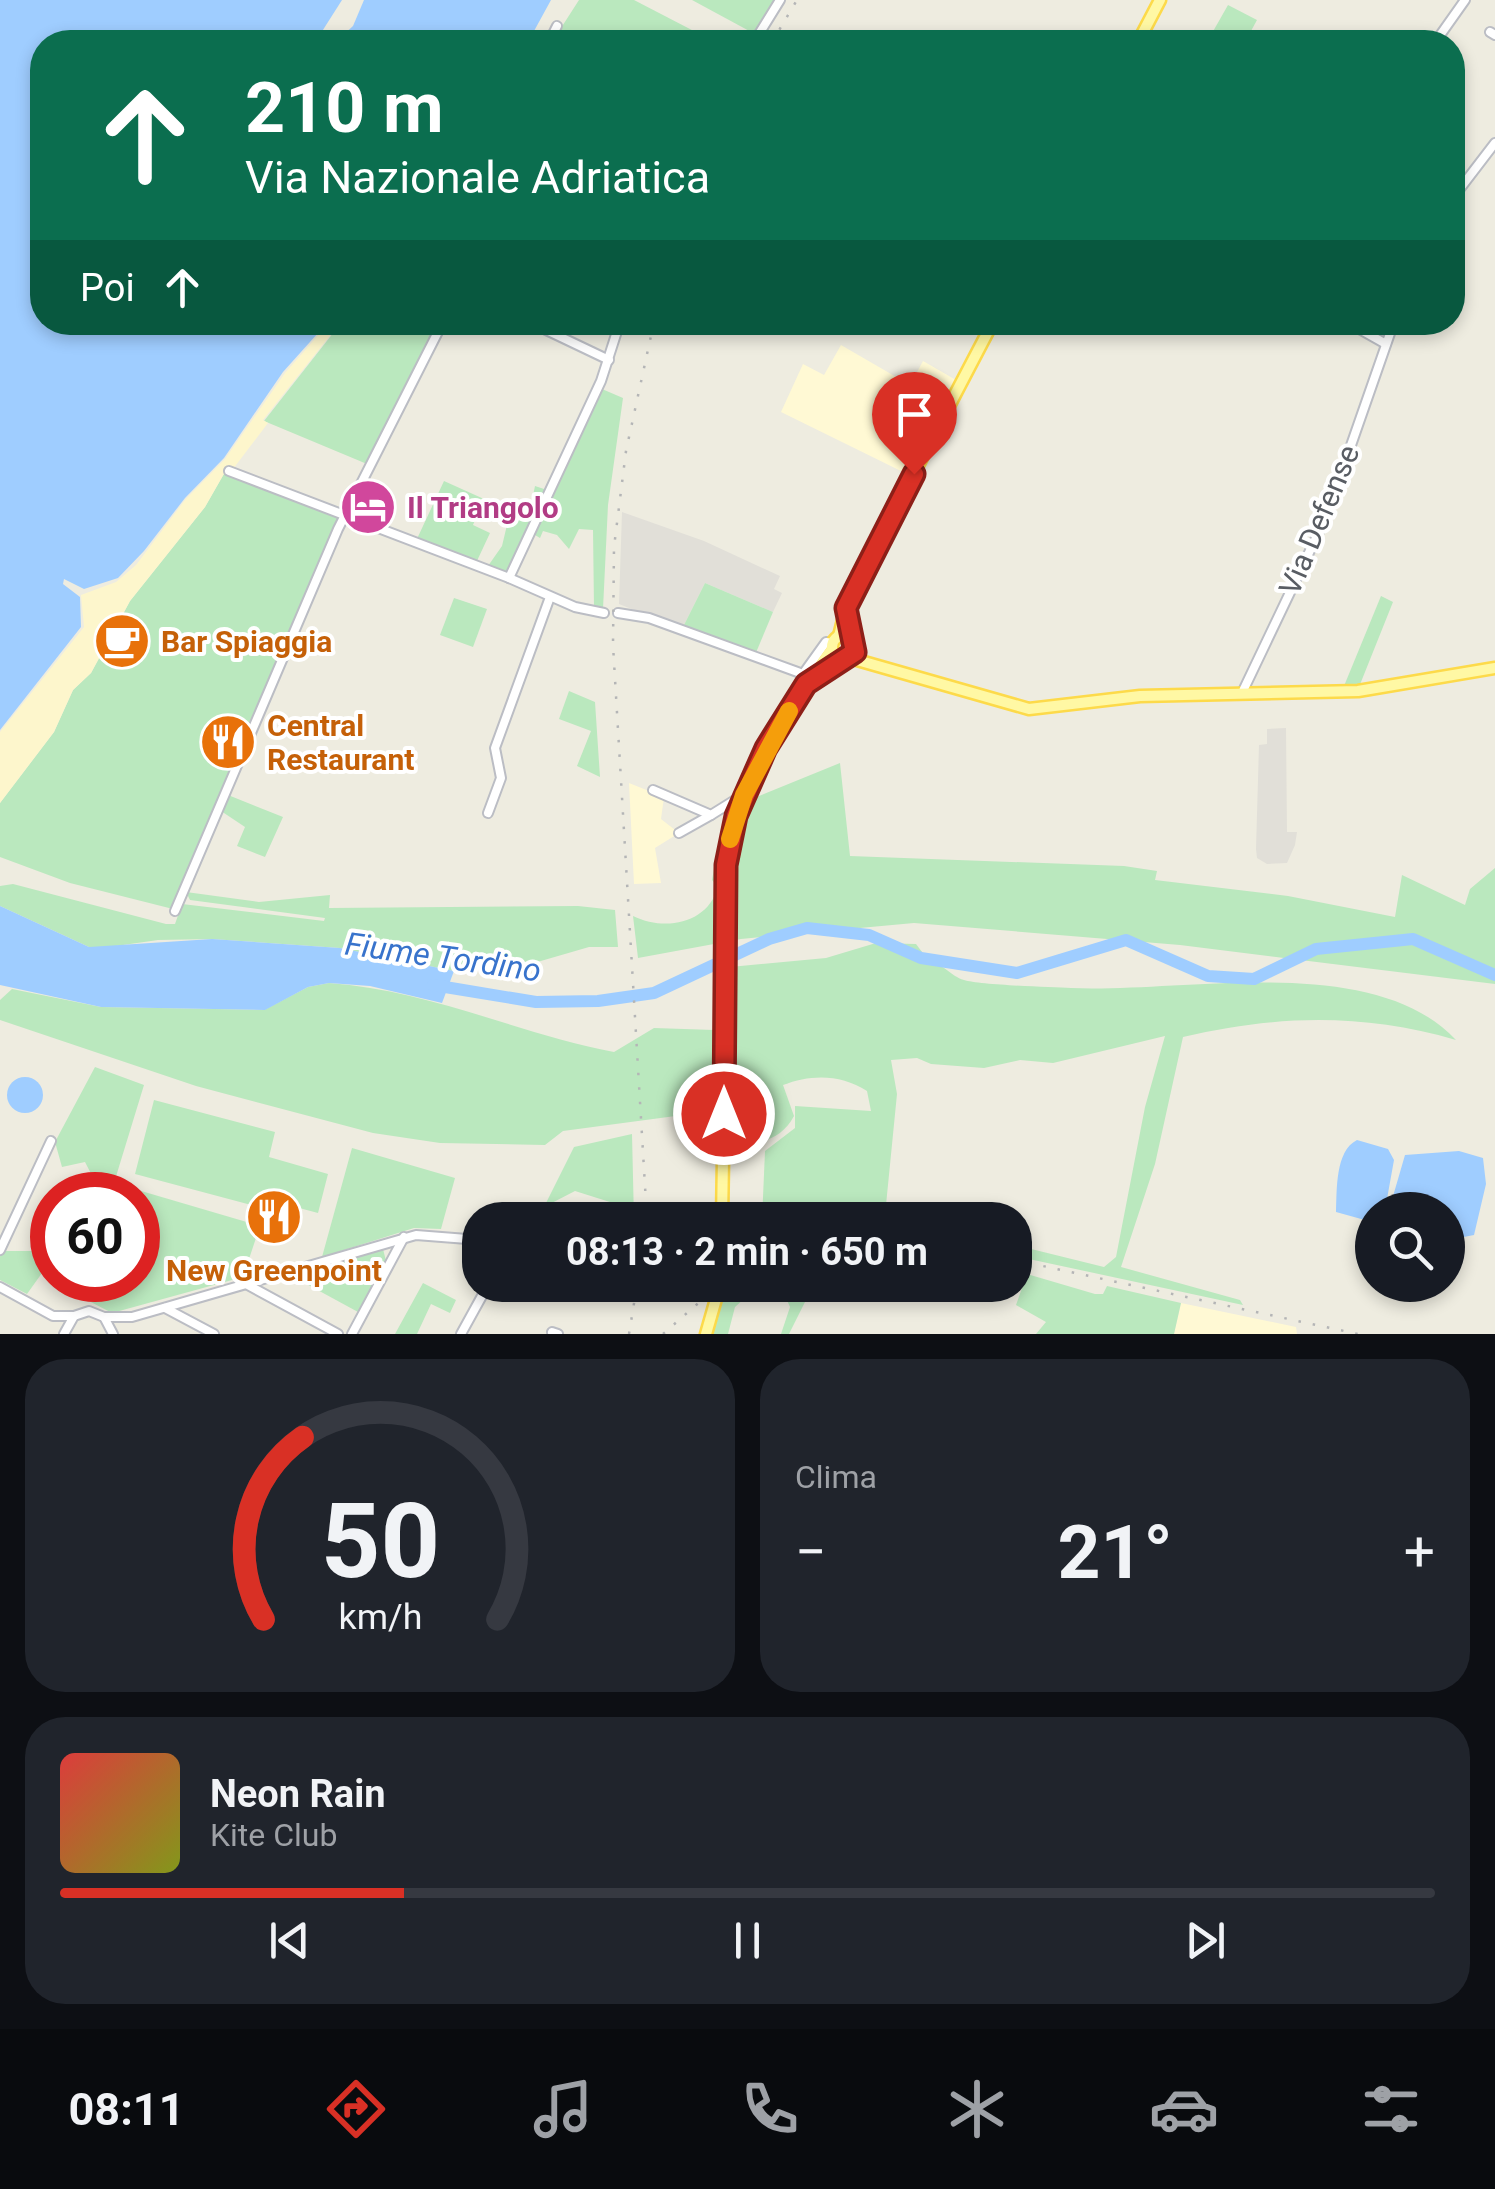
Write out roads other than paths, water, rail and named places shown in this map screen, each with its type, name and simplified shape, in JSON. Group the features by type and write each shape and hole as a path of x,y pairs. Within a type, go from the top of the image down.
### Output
{"main road":[{"path":"1144,30 1160,0"},
{"path":"722,1202 725,891 728,850 742,800 834,643 846,608 985,335"},
{"path":"846,608 854,639 878,662"},
{"path":"834,643 854,639"},
{"path":"812,676 848,658 854,639"},
{"path":"834,643 837,657 878,662 1029,709 1140,696 1358,691 1495,668"},
{"path":"706,1334 716,1302"}],"street":[{"path":"761,30 780,0"},
{"path":"1444,30 1465,0"},
{"path":"555,30 557,26"},
{"path":"1465,182 1495,143"},
{"path":"176,911 344,517 436,335"},
{"path":"557,335 609,360"},
{"path":"509,578 609,360 616,335"},
{"path":"1370,335 1386,344"},
{"name":"Via Defense","path":"1242,693 1326,517 1389,335"},
{"path":"228,472 550,597 604,613"},
{"path":"488,813 502,778 495,748 550,597"},
{"path":"618,613 649,618 800,673 809,672 824,644 834,643"},
{"path":"653,790 712,816"},
{"path":"678,832 742,800"},
{"path":"0,1250 51,1141"},
{"path":"53,1316 89,1311 104,1317 132,1317 404,1237 462,1236"},
{"path":"352,1334 404,1237"},
{"path":"384,1243 392,1260"},
{"path":"246,1284 338,1334"},
{"path":"0,1287 53,1316 64,1333 74,1316"},
{"path":"461,1334 479,1302"},
{"path":"164,1308 214,1334"},
{"path":"104,1317 113,1332 132,1317"}],"water":[{"path":"0,0 551,0 535,30 30,30 30,335 316,335 283,372 224,458 118,578 84,589 64,579 63,584 80,597 81,627 0,730"},
{"path":"0,906 89,947 212,939 340,948 454,971 442,1003 370,986 329,983 308,987 265,1010 101,1007 0,985"},
{"path":"25,1077 38,1082 43,1095 38,1108 25,1113 12,1108 7,1095 12,1082"},
{"path":"1357,1140 1388,1149 1394,1160 1388,1192 1355,1192 1355,1217 1336,1212 1341,1162"},
{"path":"1459,1151 1483,1158 1486,1184 1474,1235 1465,1237 1465,1192 1394,1192 1405,1155"}],"waterway":[{"name":"Fiume Tordino","path":"433,985 536,1002 598,1001 654,993 769,939 807,928 869,935 921,958 1017,973 1126,940 1208,976 1254,979 1316,949 1413,939 1495,975"}],"railway":[{"path":"779,30 797,0"},
{"path":"646,1202 613,645 614,547 626,451 651,335"},
{"path":"1032,1264 1358,1334"},
{"path":"629,1334 634,1302"},
{"path":"663,1334 700,1302"}],"place":[{"name":"Il Triangolo","path":"368,507"},
{"name":"Bar Spiaggia","path":"122,641"},
{"name":"Central Restaurant","path":"228,742"},
{"name":"New Greenpoint","path":"274,1217"}]}
